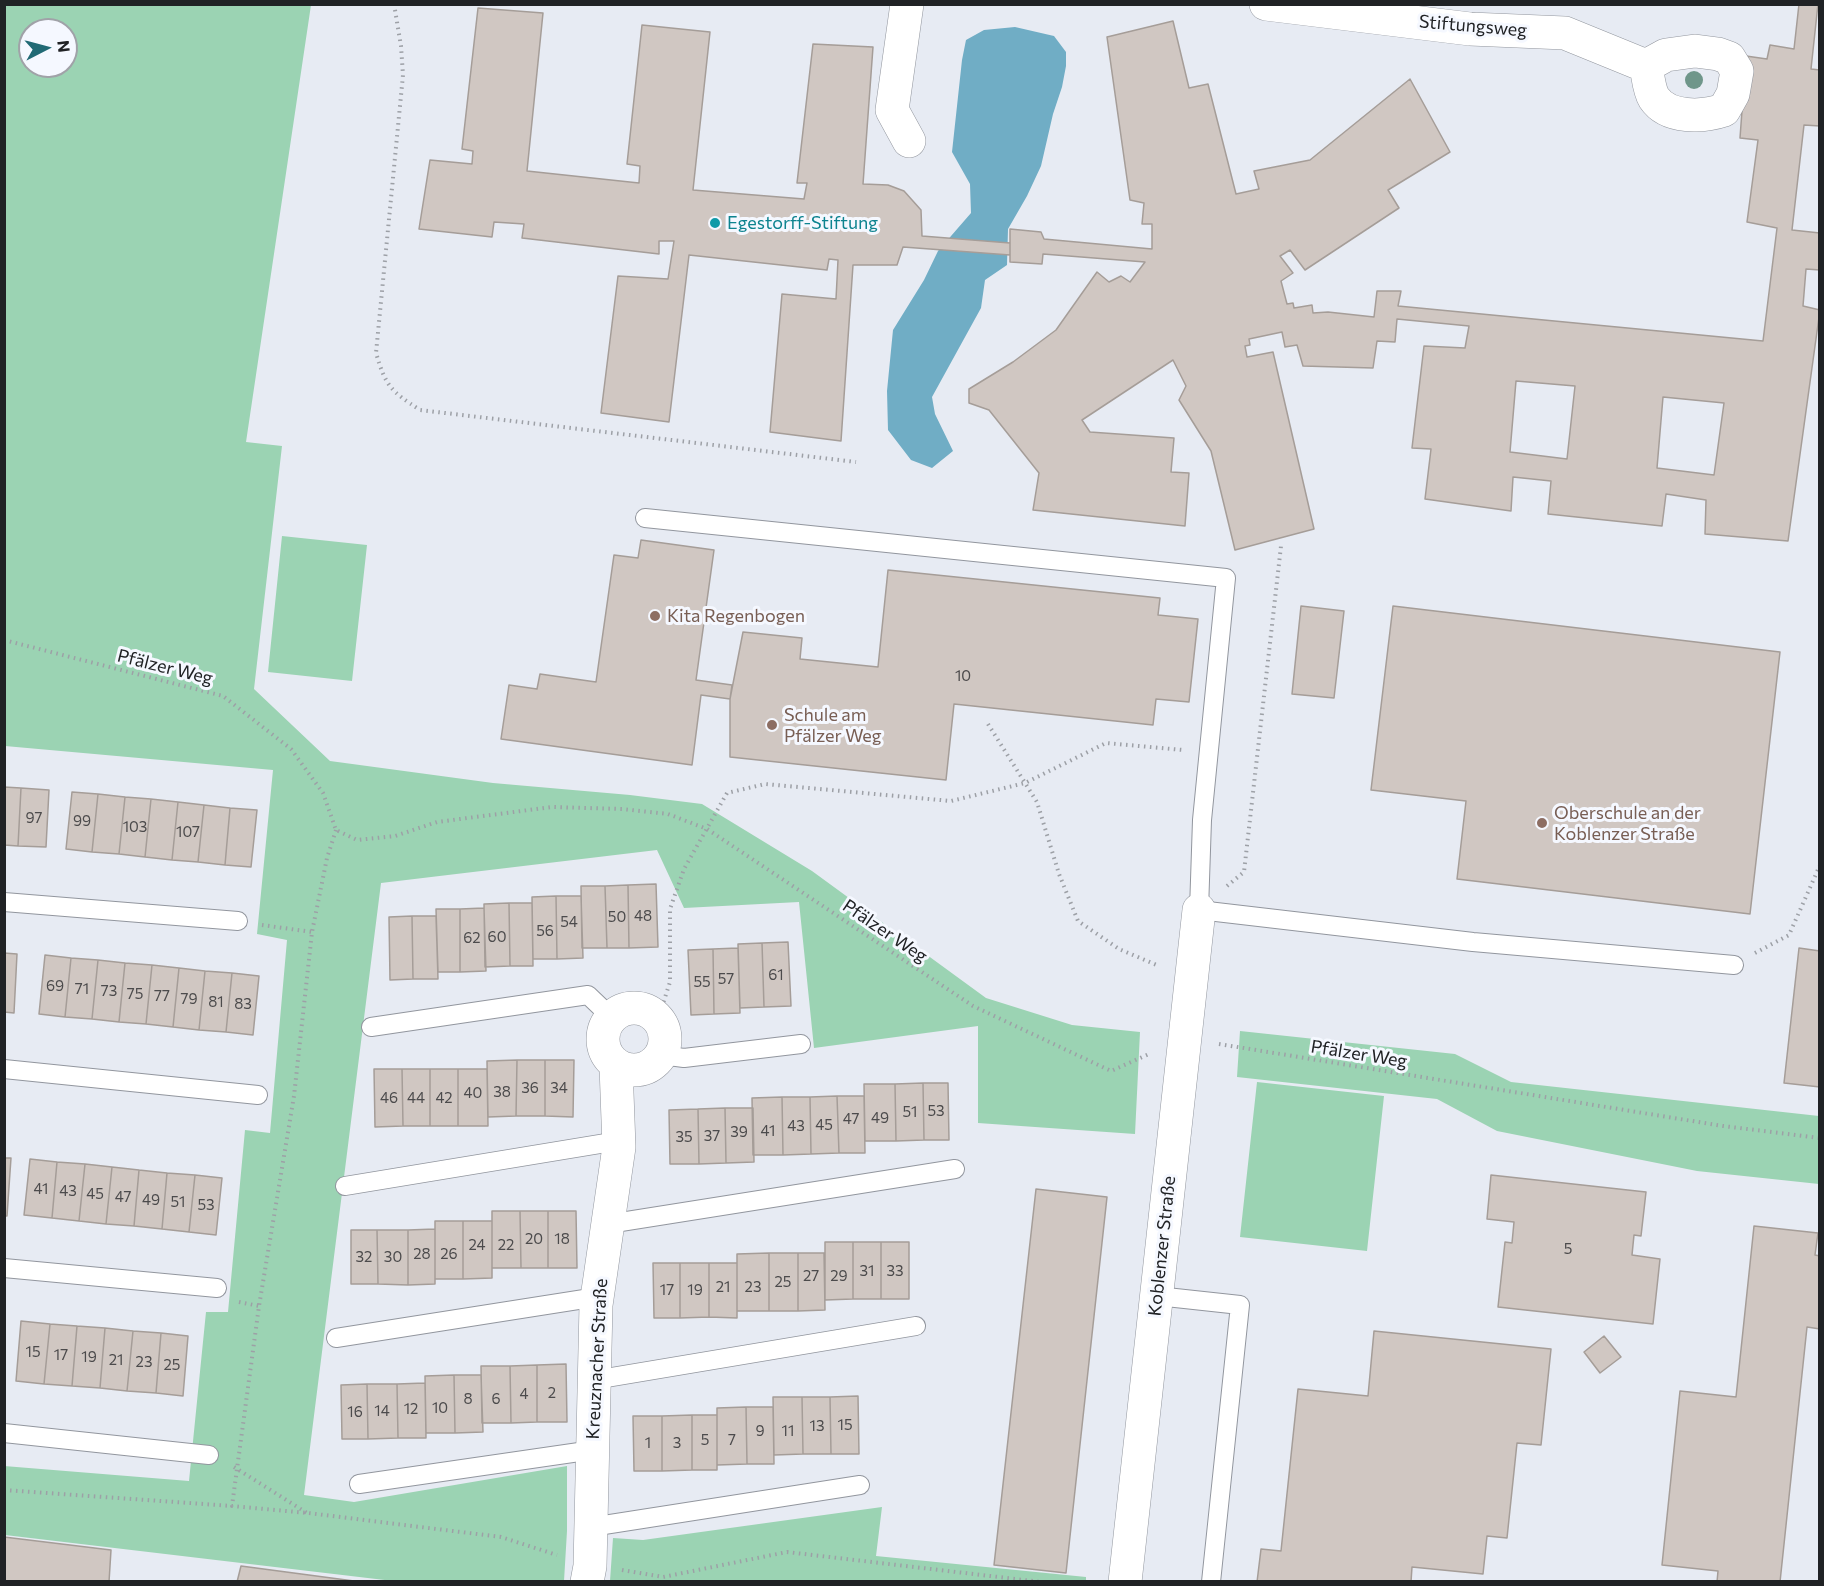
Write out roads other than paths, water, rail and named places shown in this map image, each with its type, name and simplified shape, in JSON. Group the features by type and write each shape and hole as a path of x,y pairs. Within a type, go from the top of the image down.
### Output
{"street":[{"path":"907,4 892,110 909,141"},
{"name":"Stiftungsweg","path":"1285,5 1470,29 1564,33 1646,66"},
{"name":"Koblenzer Straße","path":"1125,1581 1199,910"},
{"path":"611,1017 626,1008 643,1009 658,1019 665,1036 661,1055 649,1067 632,1071 616,1066"},
{"name":"Kreuznacher Straße","path":"589,1574 597,1297 618,1141 616,1066 604,1051 603,1042 603,1033 611,1017"}],"lane":[{"path":"645,518 1226,578 1202,820 1199,910 1473,942 1734,965"},
{"path":"4,902 238,921"},
{"path":"371,1027 588,995 611,1017"},
{"path":"661,1055 684,1058 801,1044"},
{"path":"4,1069 258,1095"},
{"path":"345,1186 618,1141"},
{"path":"608,1224 955,1169"},
{"path":"4,1268 217,1288"},
{"path":"1157,1296 1240,1305 1210,1581"},
{"path":"336,1338 597,1297"},
{"path":"594,1380 916,1326"},
{"path":"4,1433 209,1455"},
{"path":"359,1484 593,1450"},
{"path":"591,1527 860,1485"}],"water":[{"path":"1015,27 1054,36 1066,52 1066,66 1041,166 1008,229 1007,265 985,280 981,308 932,397 935,414 953,451 932,468 911,460 888,430 887,391 893,330 924,280 938,251 971,213 970,184 952,152 966,40 984,30"}],"place":[{"name":"Egestorff-Stiftung","path":"715,223"},
{"name":"Kita Regenbogen","path":"655,616"},
{"name":"Schule am Pfälzer Weg","path":"772,725"},
{"name":"Oberschule an der Koblenzer Straße","path":"1542,823"}]}
